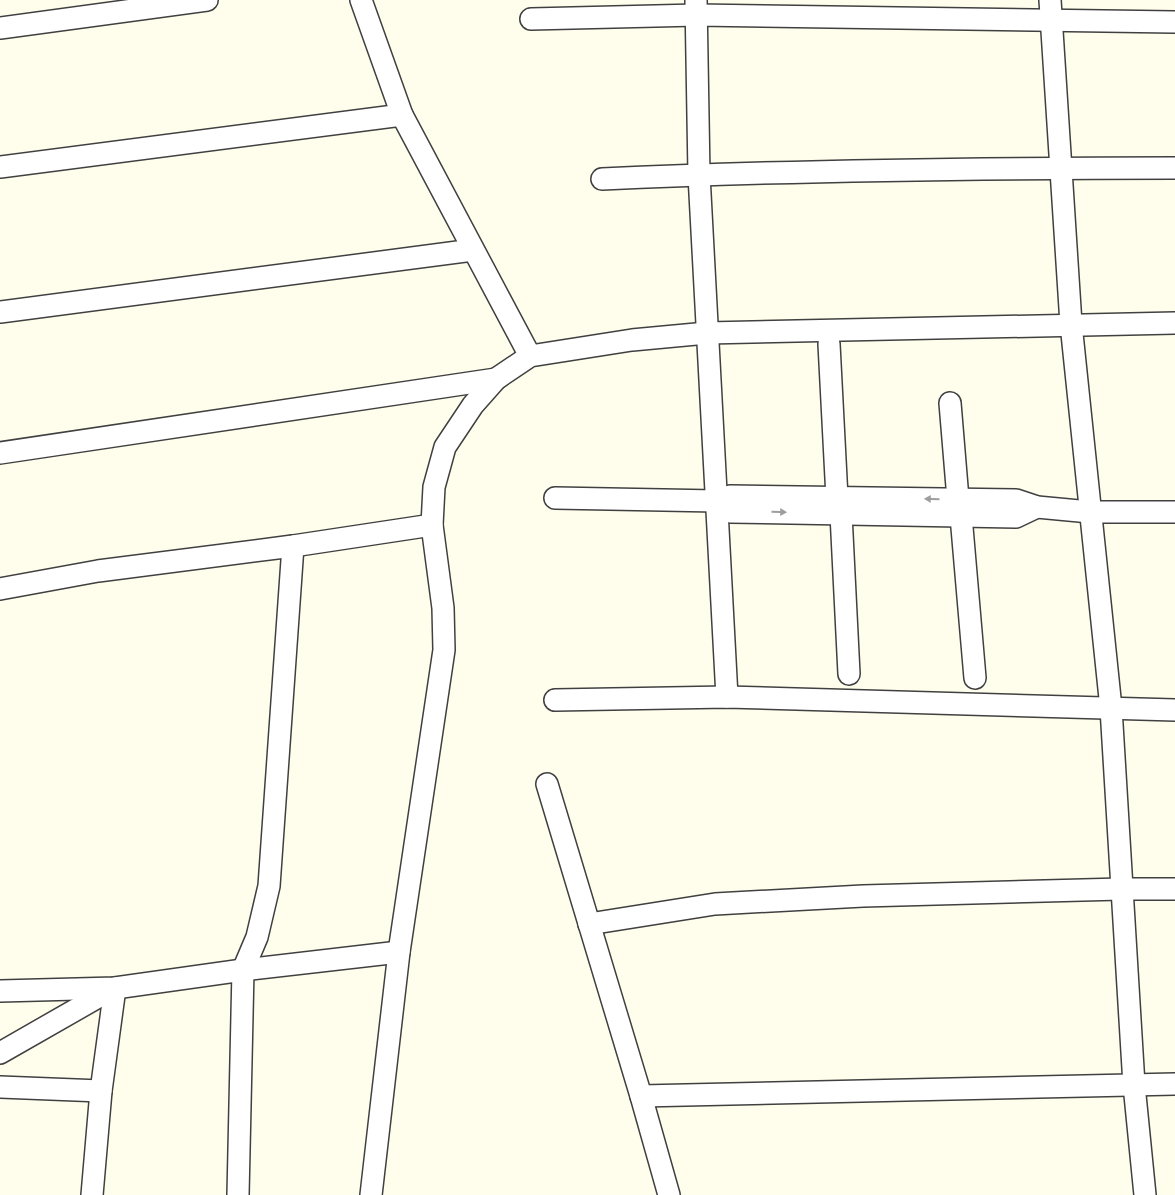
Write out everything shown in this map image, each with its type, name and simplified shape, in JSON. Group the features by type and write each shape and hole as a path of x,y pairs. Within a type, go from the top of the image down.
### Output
{"street":[{"path":"0,28 207,0"},
{"path":"361,0 402,115 530,356"},
{"path":"697,8 699,175 727,697"},
{"path":"531,19 697,8 1051,10 1174,22"},
{"path":"1051,10 1071,324 1111,708 1134,1085 1145,1195"},
{"path":"0,167 402,115"},
{"path":"602,179 699,175 1062,168 1175,168"},
{"path":"0,312 473,250"},
{"path":"371,1195 400,952 444,650 444,608 432,525 434,487 445,447 473,405 496,379 530,356 632,340 707,333 1175,323"},
{"path":"829,344 849,674"},
{"path":"0,453 496,379"},
{"path":"950,403 975,678"},
{"path":"555,498 717,501 730,512 839,506 960,507 1016,517 1037,507 1090,512 1175,512"},
{"path":"0,589 98,571 293,546 432,525"},
{"path":"238,1195 243,970 257,937 269,886 293,546"},
{"path":"555,700 727,697 1175,710"},
{"path":"547,784 669,1195"},
{"path":"589,924 715,904 863,896 1175,889"},
{"path":"0,992 115,988 243,970 400,952"},
{"path":"0,1053 115,988"},
{"path":"92,1195 101,1091 115,988"},
{"path":"641,1096 1175,1084"},
{"path":"0,1087 101,1091"}]}
